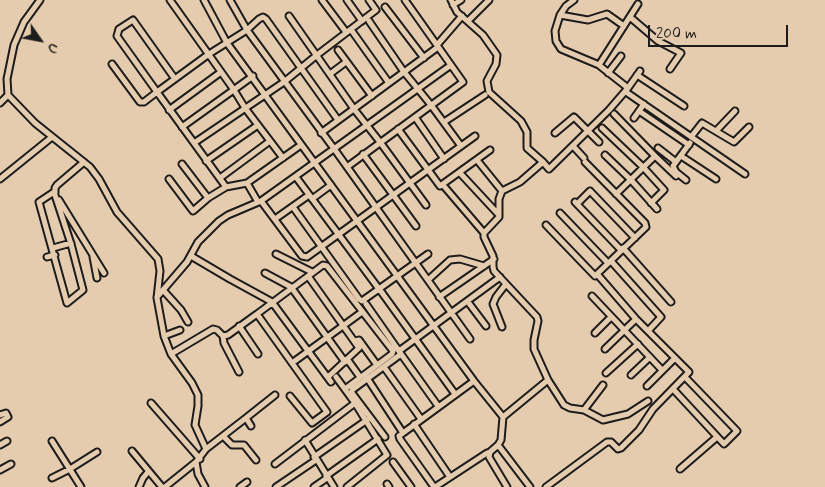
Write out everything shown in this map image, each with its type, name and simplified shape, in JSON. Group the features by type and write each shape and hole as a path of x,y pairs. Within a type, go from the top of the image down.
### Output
{"street":[{"path":"40,0 24,22 14,45 7,79 8,95 29,118 84,162 98,176 116,212 158,259 160,271 157,298 164,336 171,354 192,383 198,395 198,406 194,423 206,449"},
{"path":"170,0 245,108 283,158"},
{"path":"204,0 228,43 474,381 503,417"},
{"path":"230,0 247,30 470,339"},
{"path":"322,0 389,83"},
{"path":"347,0 362,21"},
{"path":"194,143 284,82 316,55 376,10 369,0"},
{"path":"347,167 463,82 405,0"},
{"path":"461,0 452,3 462,16 490,43 498,58 487,81 489,92 521,121 527,132 528,148 549,169 627,90 639,73 684,106"},
{"path":"468,21 488,0"},
{"path":"574,0 560,15 555,31 558,46 569,53 599,65 638,4"},
{"path":"385,7 424,58"},
{"path":"560,15 588,20 606,14 624,26"},
{"path":"289,16 354,109 426,205"},
{"path":"321,133 424,58 438,46 462,16"},
{"path":"630,17 658,41 682,53 670,69"},
{"path":"112,64 140,102 144,102 209,54 247,30 259,19 265,18 338,120"},
{"path":"175,79 133,20 119,29 117,36 226,187"},
{"path":"369,21 404,72 431,104 461,146"},
{"path":"338,50 372,96"},
{"path":"608,72 622,56"},
{"path":"330,74 346,62"},
{"path":"157,298 191,256 198,242 219,221 228,215 259,202 335,150 451,65"},
{"path":"600,66 644,104 745,174"},
{"path":"169,110 221,72"},
{"path":"182,127 253,76"},
{"path":"0,103 8,95"},
{"path":"444,122 485,95"},
{"path":"634,118 644,104"},
{"path":"639,111 688,145"},
{"path":"716,132 735,111"},
{"path":"614,114 676,176"},
{"path":"415,117 444,159"},
{"path":"554,133 574,117 599,142"},
{"path":"686,180 674,170 673,166 702,123 734,142 750,127"},
{"path":"206,161 258,124"},
{"path":"398,128 438,185 443,185 484,233 484,238 494,259 493,268 537,317 538,324 534,349 548,380 564,405 584,410 605,420 628,414 648,401"},
{"path":"602,128 664,190 651,202"},
{"path":"0,179 52,136"},
{"path":"247,183 259,202 275,219 302,256 306,257 475,136"},
{"path":"220,178 270,142"},
{"path":"169,179 192,210 195,210 208,198 226,187 247,183 302,145"},
{"path":"573,146 645,223 646,227 597,274"},
{"path":"658,148 676,162"},
{"path":"443,185 490,150"},
{"path":"364,154 416,226"},
{"path":"605,155 657,209"},
{"path":"616,194 655,156"},
{"path":"681,156 716,180"},
{"path":"477,160 502,190"},
{"path":"54,192 71,244 82,290 67,303 39,202 54,192 57,185 84,162"},
{"path":"484,233 499,215 498,200 502,190 520,182 543,162"},
{"path":"182,164 208,198"},
{"path":"460,172 499,215"},
{"path":"296,177 455,394"},
{"path":"275,219 331,185"},
{"path":"634,238 590,191 576,203 671,302"},
{"path":"54,192 104,273"},
{"path":"293,207 360,301 363,301 379,290 428,254"},
{"path":"560,213 661,317 648,331"},
{"path":"546,225 595,276 597,274 636,319 689,372 653,409 639,430 621,448 618,448 611,442 607,442 546,487"},
{"path":"53,248 84,239"},
{"path":"92,252 97,278"},
{"path":"191,256 272,302 310,351 329,380 346,360 359,349 310,274 276,254"},
{"path":"47,257 55,255"},
{"path":"428,280 450,260 460,259 484,266"},
{"path":"439,297 494,259"},
{"path":"223,336 229,334 291,287 323,265 326,265 393,350 392,354 381,365 352,389 378,439 387,452 386,457 347,487"},
{"path":"265,273 291,287 327,338 360,377"},
{"path":"345,389 360,377 400,352 500,277"},
{"path":"502,327 493,304 506,284"},
{"path":"163,290 181,310 188,322"},
{"path":"592,296 662,370"},
{"path":"468,302 486,326"},
{"path":"366,304 438,406"},
{"path":"292,363 362,312"},
{"path":"257,314 327,412 312,423 290,396"},
{"path":"596,333 611,316"},
{"path":"605,349 636,319"},
{"path":"239,326 258,354"},
{"path":"171,354 213,329 217,330 223,336 224,343 239,372"},
{"path":"164,336 180,330"},
{"path":"355,341 359,340 381,365 421,418"},
{"path":"606,373 638,344"},
{"path":"631,375 650,357"},
{"path":"647,386 675,358"},
{"path":"336,377 368,419 385,437"},
{"path":"673,389 724,444 737,431 685,377"},
{"path":"367,378 403,433"},
{"path":"474,381 421,418 399,436 435,487 498,445 501,437 503,417 548,380"},
{"path":"584,410 603,385"},
{"path":"132,451 148,472 164,487 198,461 206,449 275,395"},
{"path":"151,402 198,461 198,474 205,487"},
{"path":"275,464 355,403"},
{"path":"0,415 6,413 8,417 0,422"},
{"path":"246,418 251,426"},
{"path":"276,487 368,419"},
{"path":"414,424 450,477"},
{"path":"223,436 232,445 244,445 256,460"},
{"path":"680,469 717,437"},
{"path":"314,487 378,439"},
{"path":"305,440 334,487"},
{"path":"0,445 7,441"},
{"path":"52,441 81,487"},
{"path":"498,445 530,487"},
{"path":"52,478 70,470 96,452"},
{"path":"490,452 489,460 507,487"},
{"path":"393,462 411,487"},
{"path":"0,470 11,464"},
{"path":"139,487 148,472"},
{"path":"240,487 247,482"}]}
